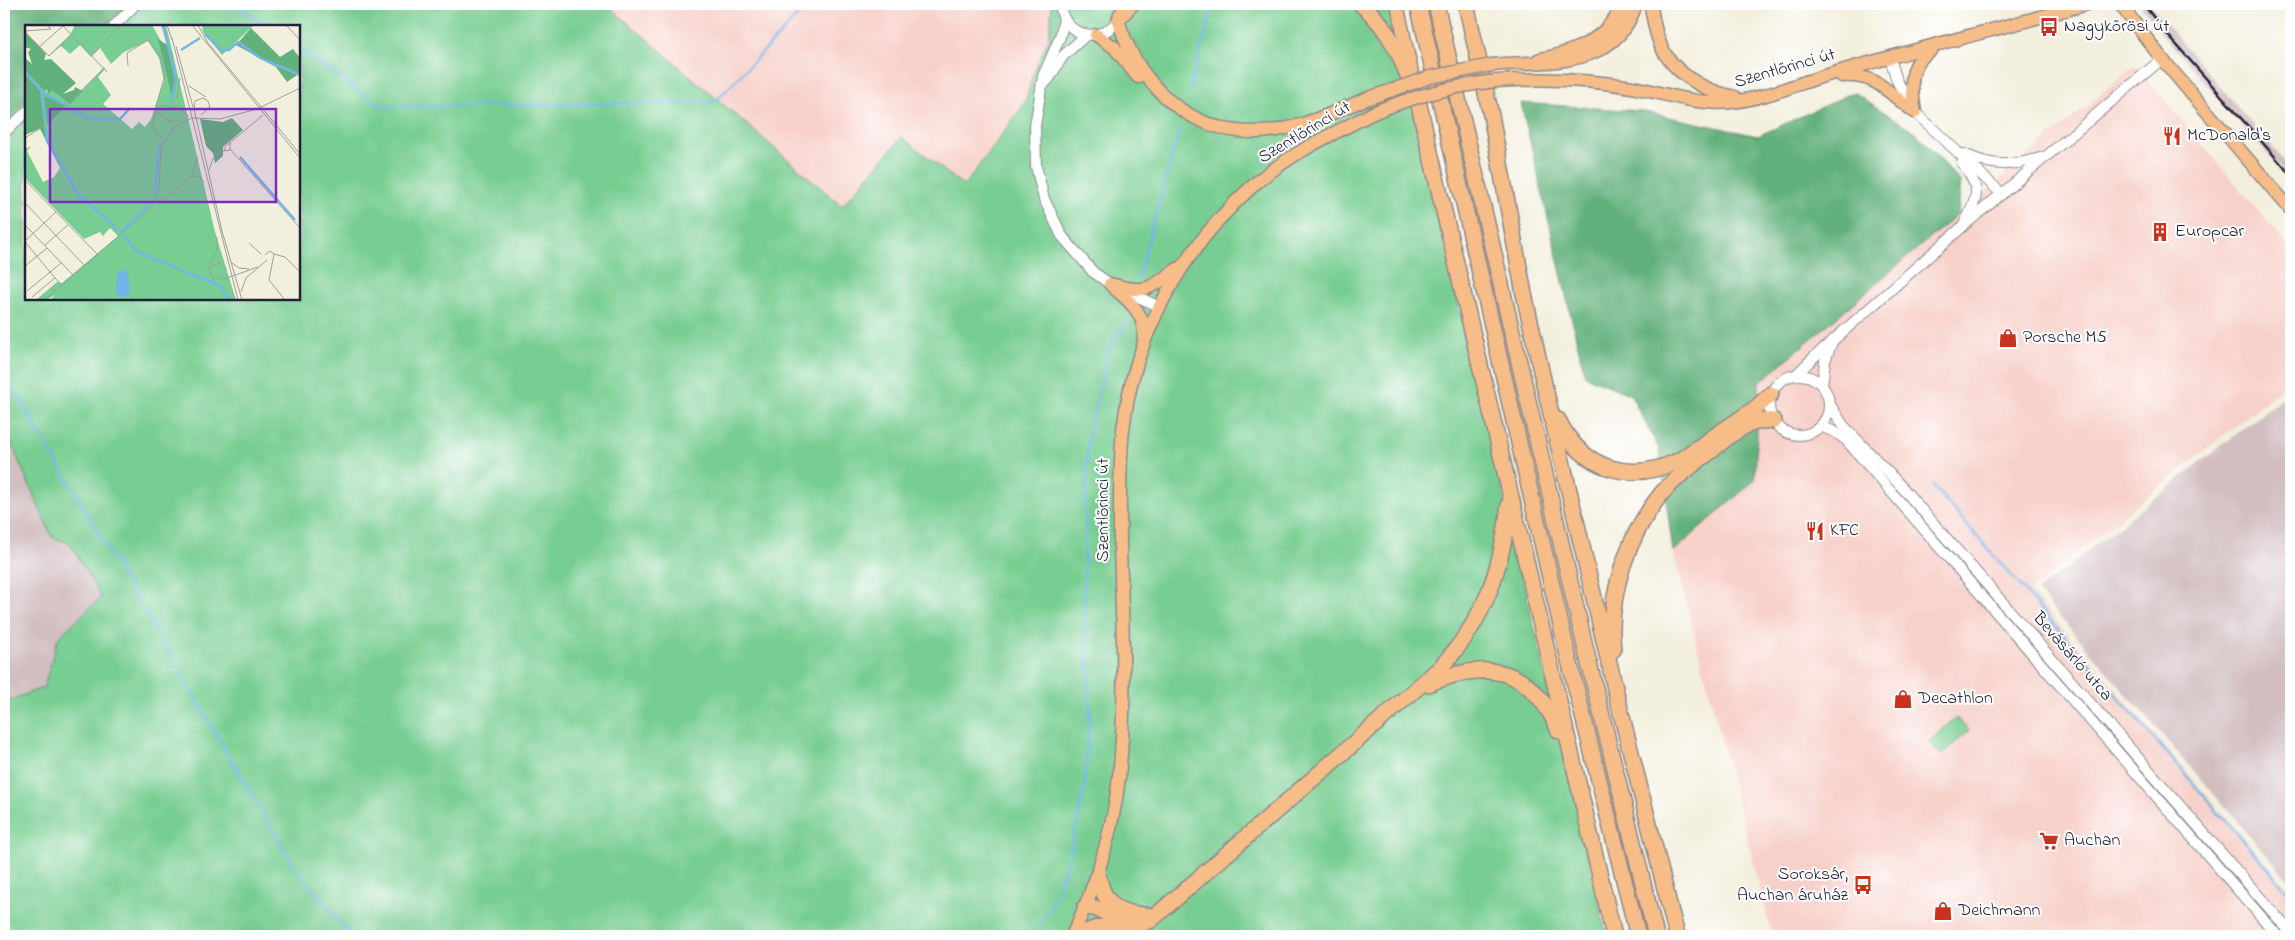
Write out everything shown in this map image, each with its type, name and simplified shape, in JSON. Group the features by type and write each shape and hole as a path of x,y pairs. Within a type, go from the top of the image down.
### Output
{"highway":[{"path":"1361,4 1378,20 1394,42 1419,104 1614,936"},
{"path":"1418,4 1569,660 1638,936"},
{"path":"1436,4 1578,617 1656,936"},
{"path":"1466,4 1491,115 1524,294 1542,375 1618,701 1677,936"},
{"path":"1539,61 1571,54 1592,43 1610,27 1624,4"},
{"path":"1542,375 1556,416 1573,445 1586,457 1598,463 1633,472 1657,469 1680,460 1756,408 1771,394"},
{"path":"1618,701 1612,643 1613,609 1622,572 1639,528 1661,494 1700,459 1744,425 1762,420 1774,421"},
{"path":"1080,936 1094,928 1108,925 1138,925 1156,916 1420,687 1452,655 1473,627 1485,604 1500,560 1510,492"},
{"path":"1420,687 1446,676 1478,669 1503,672 1540,697 1558,728 1572,761"},
{"path":"1098,875 1107,900 1118,909 1130,914 1156,916"},
{"path":"1086,907 1132,920 1156,916"},
{"path":"1086,907 1096,919 1108,925"}],"main road":[{"path":"1397,4 1419,104"},
{"path":"1462,4 1476,49"},
{"path":"1090,35 1114,48 1139,78 1151,85 1175,106 1198,119 1231,129 1247,131 1279,130 1304,124 1366,99 1430,77 1492,65 1575,60 1595,52 1612,40 1628,21 1636,4"},
{"path":"1650,4 1658,39 1666,57 1685,76 1709,90 1747,99"},
{"path":"2120,4 2162,59 2291,210"},
{"name":"Szentlőrinci út","path":"1072,936 1086,907 1098,875 1114,810 1122,730 1120,504 1121,446 1127,404 1144,344 1181,266 1219,220 1258,182 1296,154 1373,113 1407,100 1442,90 1496,81 1536,79 1585,80 1633,87 1703,101 1732,102 1763,96 1829,74 2081,5"},
{"path":"1123,11 1131,52 1151,85"},
{"path":"1915,112 1911,88 1912,73 1918,60 1940,44"},
{"path":"1829,74 1869,78 1879,83 1915,112"},
{"path":"1110,284 1134,290 1147,289 1160,283 1181,266"},
{"path":"1110,284 1141,315 1144,326 1144,344"}],"street":[{"path":"115,25 136,4"},
{"path":"1060,4 1064,19 1074,30 1090,35"},
{"path":"1043,85 1049,79 1056,64 1067,50 1090,35 1109,30 1123,11"},
{"path":"1064,19 1060,37 1048,62 1036,112 1034,138 1036,166 1044,199 1057,227 1069,246 1093,272 1110,284 1160,307"},
{"path":"1890,58 1897,81 1915,112 2002,194"},
{"path":"1796,375 1834,339 1962,228 2162,59"},
{"path":"4,133 25,113"},
{"path":"1955,149 1980,161 2005,166 2047,156"},
{"path":"1955,149 1974,179 1977,193 1975,203 1962,228"},
{"path":"1822,385 1810,376 1796,375 1781,380 1771,394 1769,408 1774,421 1783,430 1796,434 1809,433 1820,426 1828,414 1829,403 1822,385 1825,362 1834,339"},
{"name":"Bevásárló utca","path":"1829,403 1843,425 1914,500 2291,933"},
{"path":"1820,426 1835,432 1846,440 2278,936"}],"shaded area":[{"path":"606,4 1052,4 1052,12 1049,39 1035,68 1025,103 963,186 902,138 842,207"},
{"path":"2139,4 2149,4 2291,169 2291,181 2164,36"},
{"path":"2135,65 2291,249 2291,381 2030,591 2291,893 2291,936 1772,936 1673,552 1755,480 1758,383"},
{"path":"2291,391 2291,883 2037,591"},
{"path":"4,427 52,536 70,543 101,597 58,638 44,687 4,703"}],"green space":[{"path":"4,4 606,4 842,206 902,137 964,186 1025,103 1035,68 1049,39 1052,4 1388,4 1607,936 4,936 4,703 44,687 58,638 101,597 70,543 52,537 4,427"},
{"path":"4,4 127,4 105,25 25,25 25,102 4,123"},
{"path":"1854,92 1916,133 1961,182 1958,214 1759,383 1755,480 1673,552 1659,449 1631,395 1585,376 1521,103 1641,111 1758,136"},
{"path":"1956,717 1969,731 1941,755 1929,742"}],"waterway":[{"path":"233,4 264,25"},
{"path":"300,50 379,104 389,107 715,102 809,4"},
{"path":"1190,88 1213,4"},
{"path":"1138,278 1179,131"},
{"path":"1035,936 1053,902 1068,862 1084,790 1090,708 1084,587 1086,477 1089,434 1109,349 1126,321"},
{"path":"4,372 292,863 351,936"},
{"path":"1932,485 2291,895"}],"railway":[{"path":"2143,4 2291,175"}],"place":[{"name":"Nagykőrösi út","path":"2049,27"},
{"name":"McDonald's","path":"2172,136"},
{"name":"Europcar","path":"2160,232"},
{"name":"Porsche M5","path":"2008,338"},
{"name":"KFC","path":"1815,531"},
{"name":"Decathlon","path":"1903,699"},
{"name":"Auchan","path":"2049,841"},
{"name":"Soroksár, Auchan áruház","path":"1863,885"},
{"name":"Deichmann","path":"1943,911"}]}
